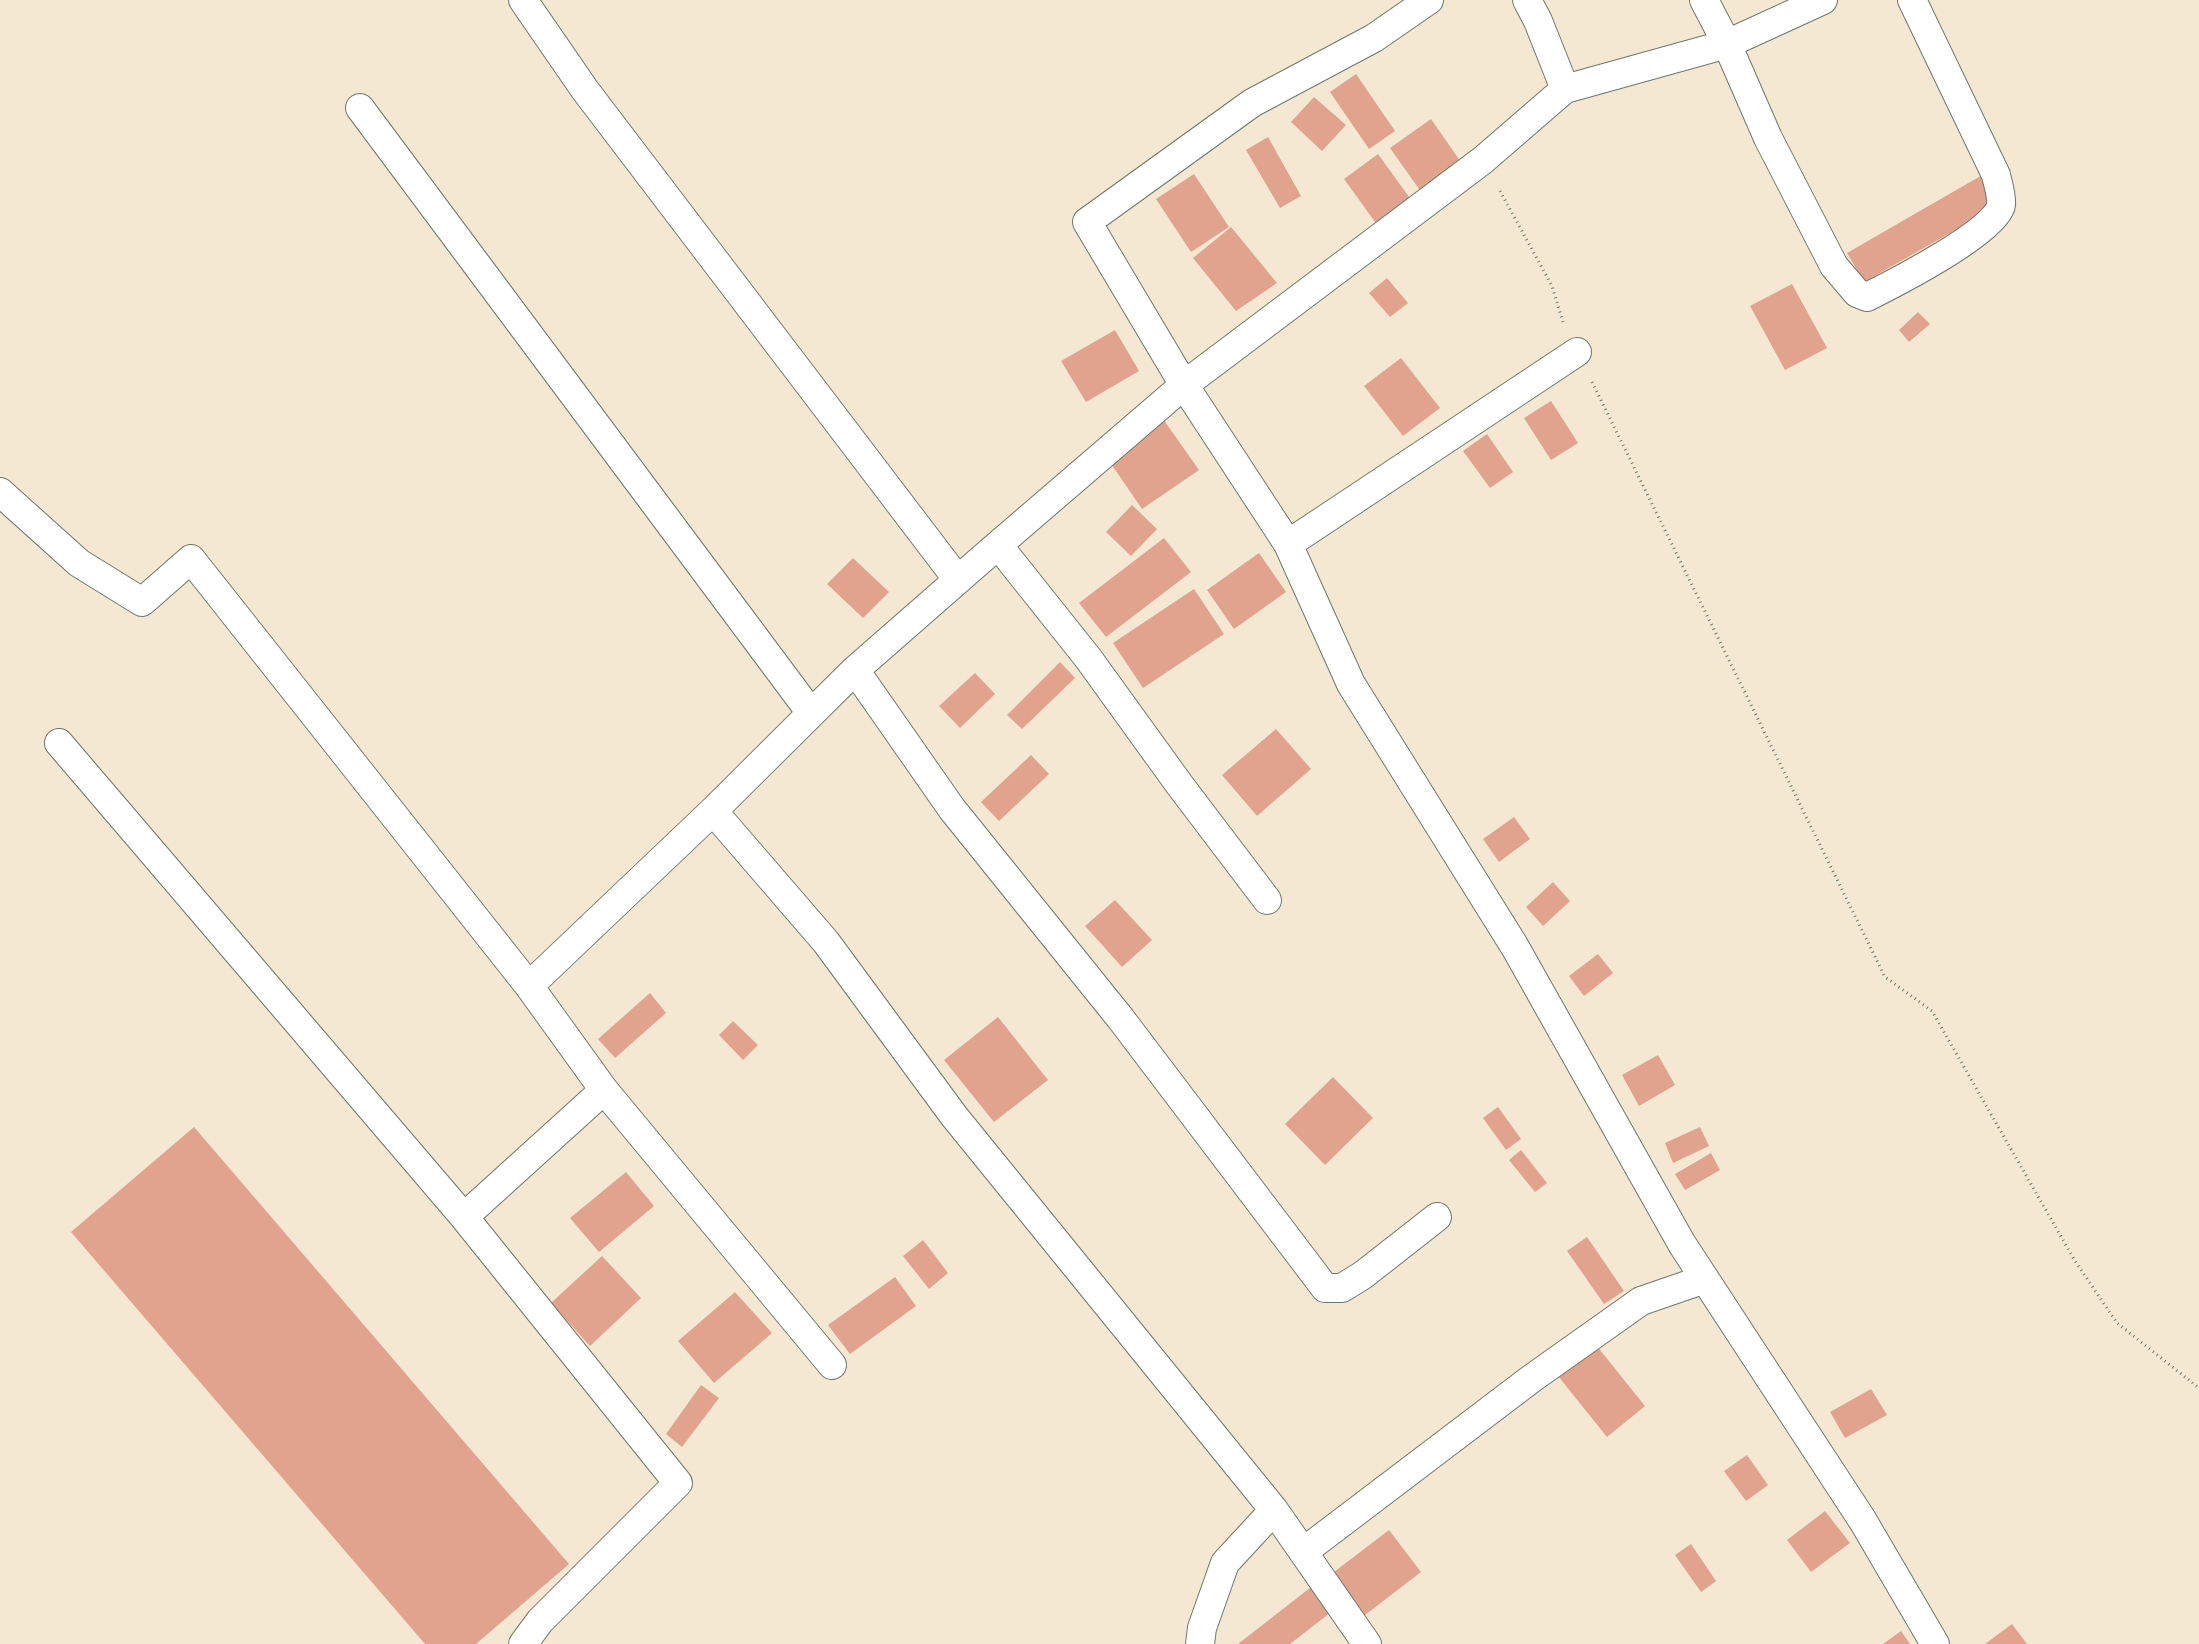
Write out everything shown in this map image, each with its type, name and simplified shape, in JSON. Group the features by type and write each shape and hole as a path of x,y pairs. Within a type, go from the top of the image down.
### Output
{"street":[{"path":"523,0 585,90 958,580"},
{"path":"1429,0 1374,38 1252,104 1087,222 1184,385 1288,544 1351,684 1516,947 1682,1244 1863,1521 1935,1644"},
{"path":"1527,0 1538,21 1565,89"},
{"path":"1704,0 1727,44 1768,138 1834,266 1857,293 1867,297 1903,279 1962,243 1996,218 2002,206 1996,175 1912,0"},
{"path":"529,986 713,811 855,670 998,545 1184,385 1483,160 1565,89 1727,44 1823,0"},
{"path":"360,108 811,713"},
{"path":"1288,544 1577,352"},
{"path":"0,492 78,563 142,602 192,559 529,986 604,1090 832,1365"},
{"path":"998,545 1088,658 1179,784 1267,900"},
{"path":"855,670 952,809 1121,1019 1325,1288 1342,1288 1363,1276 1437,1217"},
{"path":"59,743 464,1217 678,1483 540,1621 523,1644"},
{"path":"713,811 826,942 954,1116 1274,1510 1367,1644"},
{"path":"464,1217 604,1090"},
{"path":"1304,1552 1531,1379 1640,1301 1705,1279"},
{"path":"1200,1644 1202,1628 1225,1563 1274,1510"}],"path":[{"path":"1483,160 1552,286 1564,325 1577,352 1885,977 1932,1011 2075,1261 2117,1323 2199,1388"}],"building":[{"path":"1356,74 1395,131 1369,149 1330,92"},
{"path":"1314,97 1346,125 1322,151 1291,122"},
{"path":"1431,119 1465,168 1424,196 1390,148"},
{"path":"1268,137 1301,196 1280,208 1246,150"},
{"path":"1378,154 1412,201 1378,226 1344,179"},
{"path":"1194,174 1229,227 1191,252 1156,199"},
{"path":"1984,174 2001,204 1864,282 1847,253"},
{"path":"1231,227 1277,283 1236,311 1193,258"},
{"path":"1387,278 1408,303 1390,317 1369,293"},
{"path":"1792,284 1827,348 1785,370 1750,306"},
{"path":"1918,312 1930,324 1909,342 1899,330"},
{"path":"1115,330 1139,371 1086,402 1061,361"},
{"path":"1401,358 1440,408 1403,436 1364,386"},
{"path":"1551,401 1578,443 1551,460 1524,418"},
{"path":"1161,416 1199,470 1142,509 1105,455"},
{"path":"1487,434 1513,472 1490,488 1463,451"},
{"path":"1132,505 1157,529 1131,556 1106,532"},
{"path":"1164,538 1191,572 1106,637 1079,603"},
{"path":"1259,553 1286,592 1234,629 1207,590"},
{"path":"853,558 889,592 863,618 827,584"},
{"path":"1194,589 1224,634 1143,688 1113,643"},
{"path":"1060,662 1075,678 1022,729 1007,715"},
{"path":"975,673 995,694 960,728 939,706"},
{"path":"1276,729 1311,769 1257,816 1222,775"},
{"path":"1031,755 1049,774 999,821 981,802"},
{"path":"1514,817 1530,839 1499,862 1483,839"},
{"path":"1553,882 1570,901 1543,926 1526,907"},
{"path":"1115,900 1152,940 1122,967 1085,926"},
{"path":"1598,954 1613,973 1584,996 1569,976"},
{"path":"650,993 666,1013 615,1058 598,1039"},
{"path":"998,1017 1048,1080 994,1122 944,1060"},
{"path":"733,1021 758,1045 743,1060 719,1035"},
{"path":"1658,1055 1675,1085 1639,1106 1622,1075"},
{"path":"1333,1077 1373,1118 1325,1165 1285,1124"},
{"path":"1498,1107 1521,1139 1506,1150 1483,1118"},
{"path":"194,1127 569,1564 476,1644 425,1644 71,1232"},
{"path":"1700,1127 1709,1146 1673,1163 1665,1143"},
{"path":"1521,1150 1547,1183 1535,1192 1509,1160"},
{"path":"1711,1153 1720,1170 1685,1190 1675,1174"},
{"path":"626,1172 654,1206 599,1252 570,1218"},
{"path":"1587,1237 1624,1291 1604,1304 1567,1251"},
{"path":"923,1240 948,1273 929,1289 903,1256"},
{"path":"602,1256 641,1298 590,1346 551,1303"},
{"path":"895,1277 916,1306 850,1354 828,1325"},
{"path":"735,1292 772,1333 714,1383 678,1341"},
{"path":"1596,1345 1645,1406 1607,1437 1558,1376"},
{"path":"701,1385 719,1398 682,1447 666,1434"},
{"path":"1871,1389 1887,1415 1845,1438 1830,1412"},
{"path":"1747,1455 1768,1485 1746,1501 1724,1471"},
{"path":"1825,1511 1850,1543 1811,1572 1787,1540"},
{"path":"1389,1530 1421,1572 1365,1615 1334,1572"},
{"path":"1691,1544 1716,1581 1701,1592 1675,1555"},
{"path":"1315,1584 1335,1609 1290,1644 1238,1644"},
{"path":"2012,1624 2027,1644 1985,1644"},
{"path":"1901,1631 1910,1644 1883,1644"}]}
